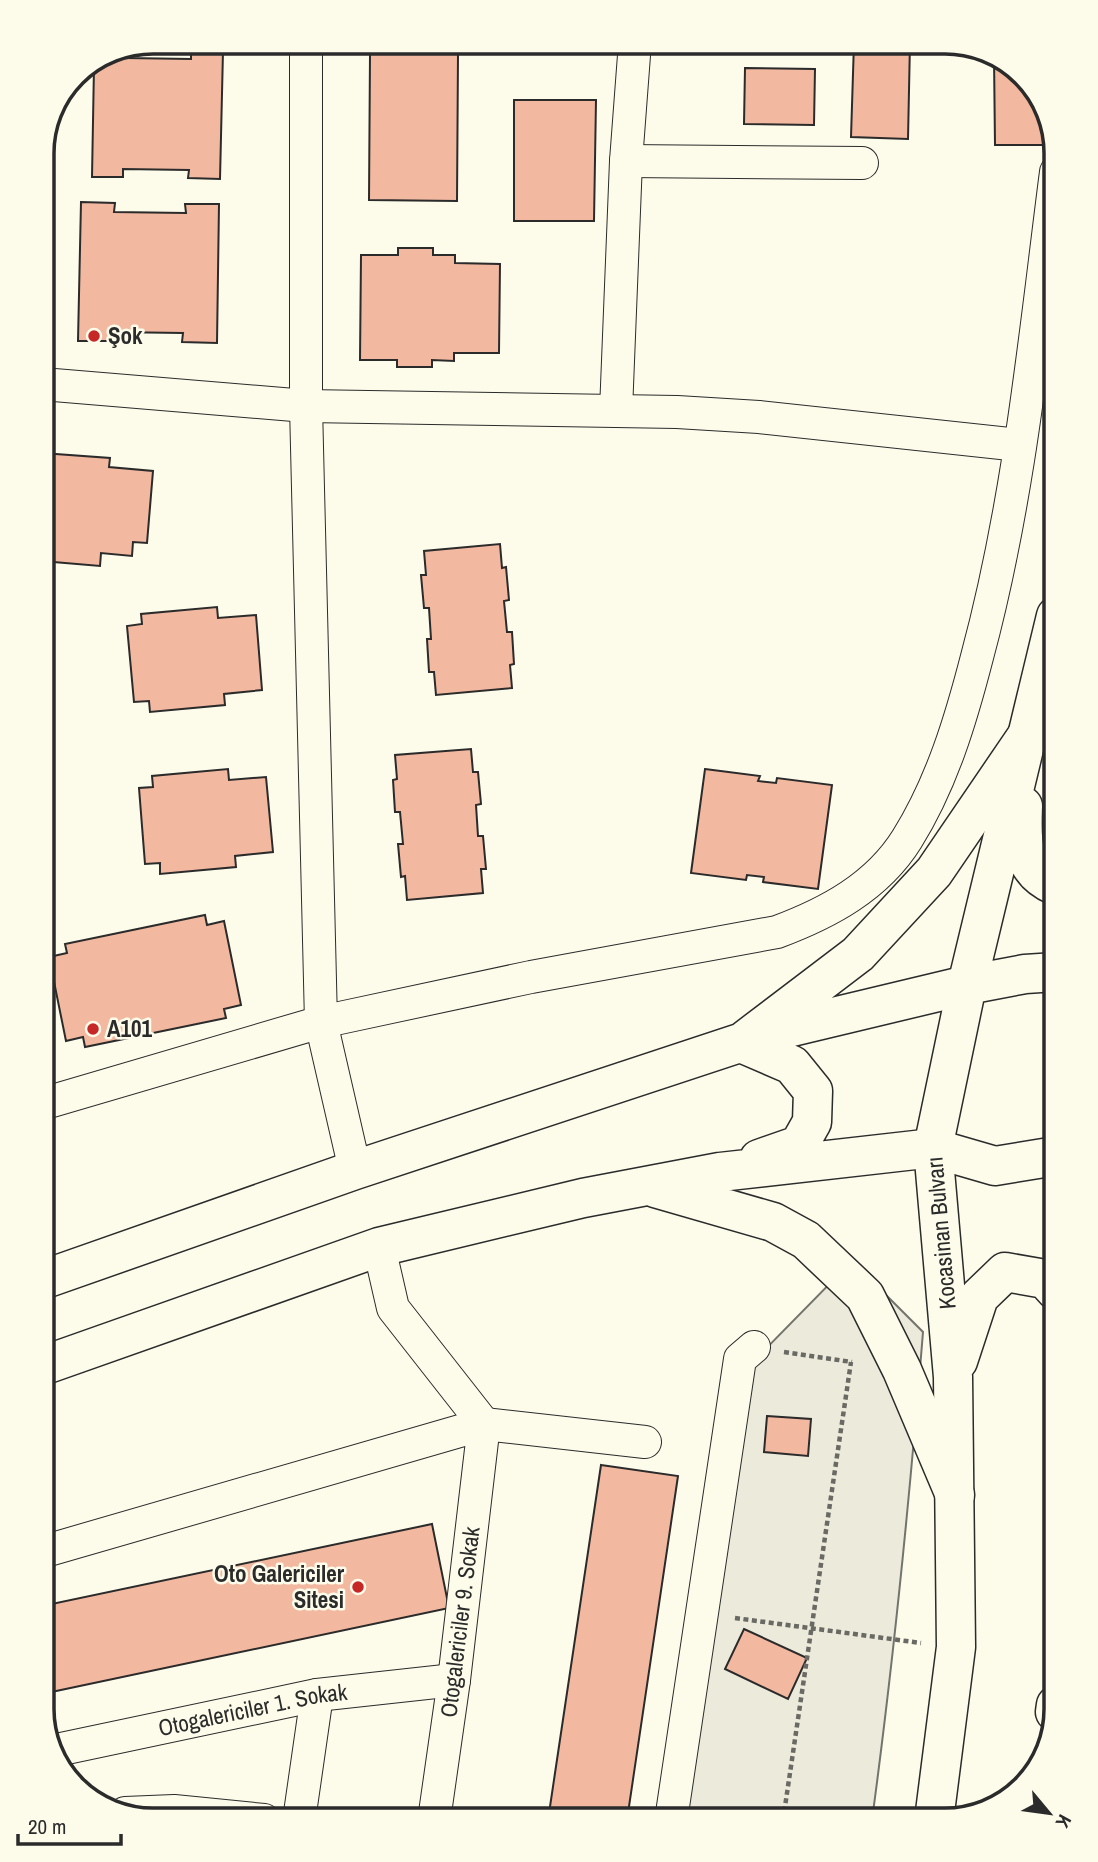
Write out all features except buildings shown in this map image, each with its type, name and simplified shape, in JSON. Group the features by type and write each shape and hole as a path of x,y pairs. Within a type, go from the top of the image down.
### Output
{"main road":[{"name":"Kocasinan Bulvarı","path":"935,1808 956,1647 953,1377 933,1148 967,985 1044,667"},
{"path":"1028,734 1022,838 1026,857 1044,880"},
{"path":"741,1043 858,954 934,872 1028,734"},
{"path":"54,1276 355,1170 779,1030 967,985 1044,973"},
{"path":"720,1172 799,1145 812,1122 813,1091 792,1065 741,1043"},
{"path":"54,1362 379,1247 583,1198 720,1172 933,1148 995,1166 1044,1158"},
{"path":"646,1186 773,1222 806,1240 865,1296 902,1370 955,1495"},
{"path":"953,1377 979,1297 1005,1272 1044,1279"}],"street":[{"path":"306,54 306,406 321,1021 355,1170"},
{"path":"616,411 625,160 634,54"},
{"path":"625,160 862,163"},
{"path":"54,1100 321,1021 531,977 776,932 841,904 876,877 907,839 949,752 971,682 1000,562 1020,445 1044,263"},
{"path":"54,385 306,406 616,411 759,417 1020,445"},
{"path":"379,1247 393,1308 484,1424"},
{"path":"673,1808 740,1359 754,1347"},
{"path":"54,1549 484,1424 645,1442"},
{"name":"Otogalericiler 9. Sokak","path":"436,1808 454,1680 484,1424"},
{"name":"Otogalericiler 1. Sokak","path":"63,1749 317,1695 454,1680"},
{"path":"301,1808 317,1695"}],"path":[{"path":"754,1347 902,1370"},
{"path":"785,1808 851,1362"},
{"path":"702,1613 956,1647"}],"shaded area":[{"path":"852,1261 923,1332 901,1576 873,1808 680,1808 740,1375"}],"place":[{"name":"Şok","path":"94,336"},
{"name":"A101","path":"93,1029"},
{"name":"Oto Galericiler Sitesi","path":"358,1587"}]}
